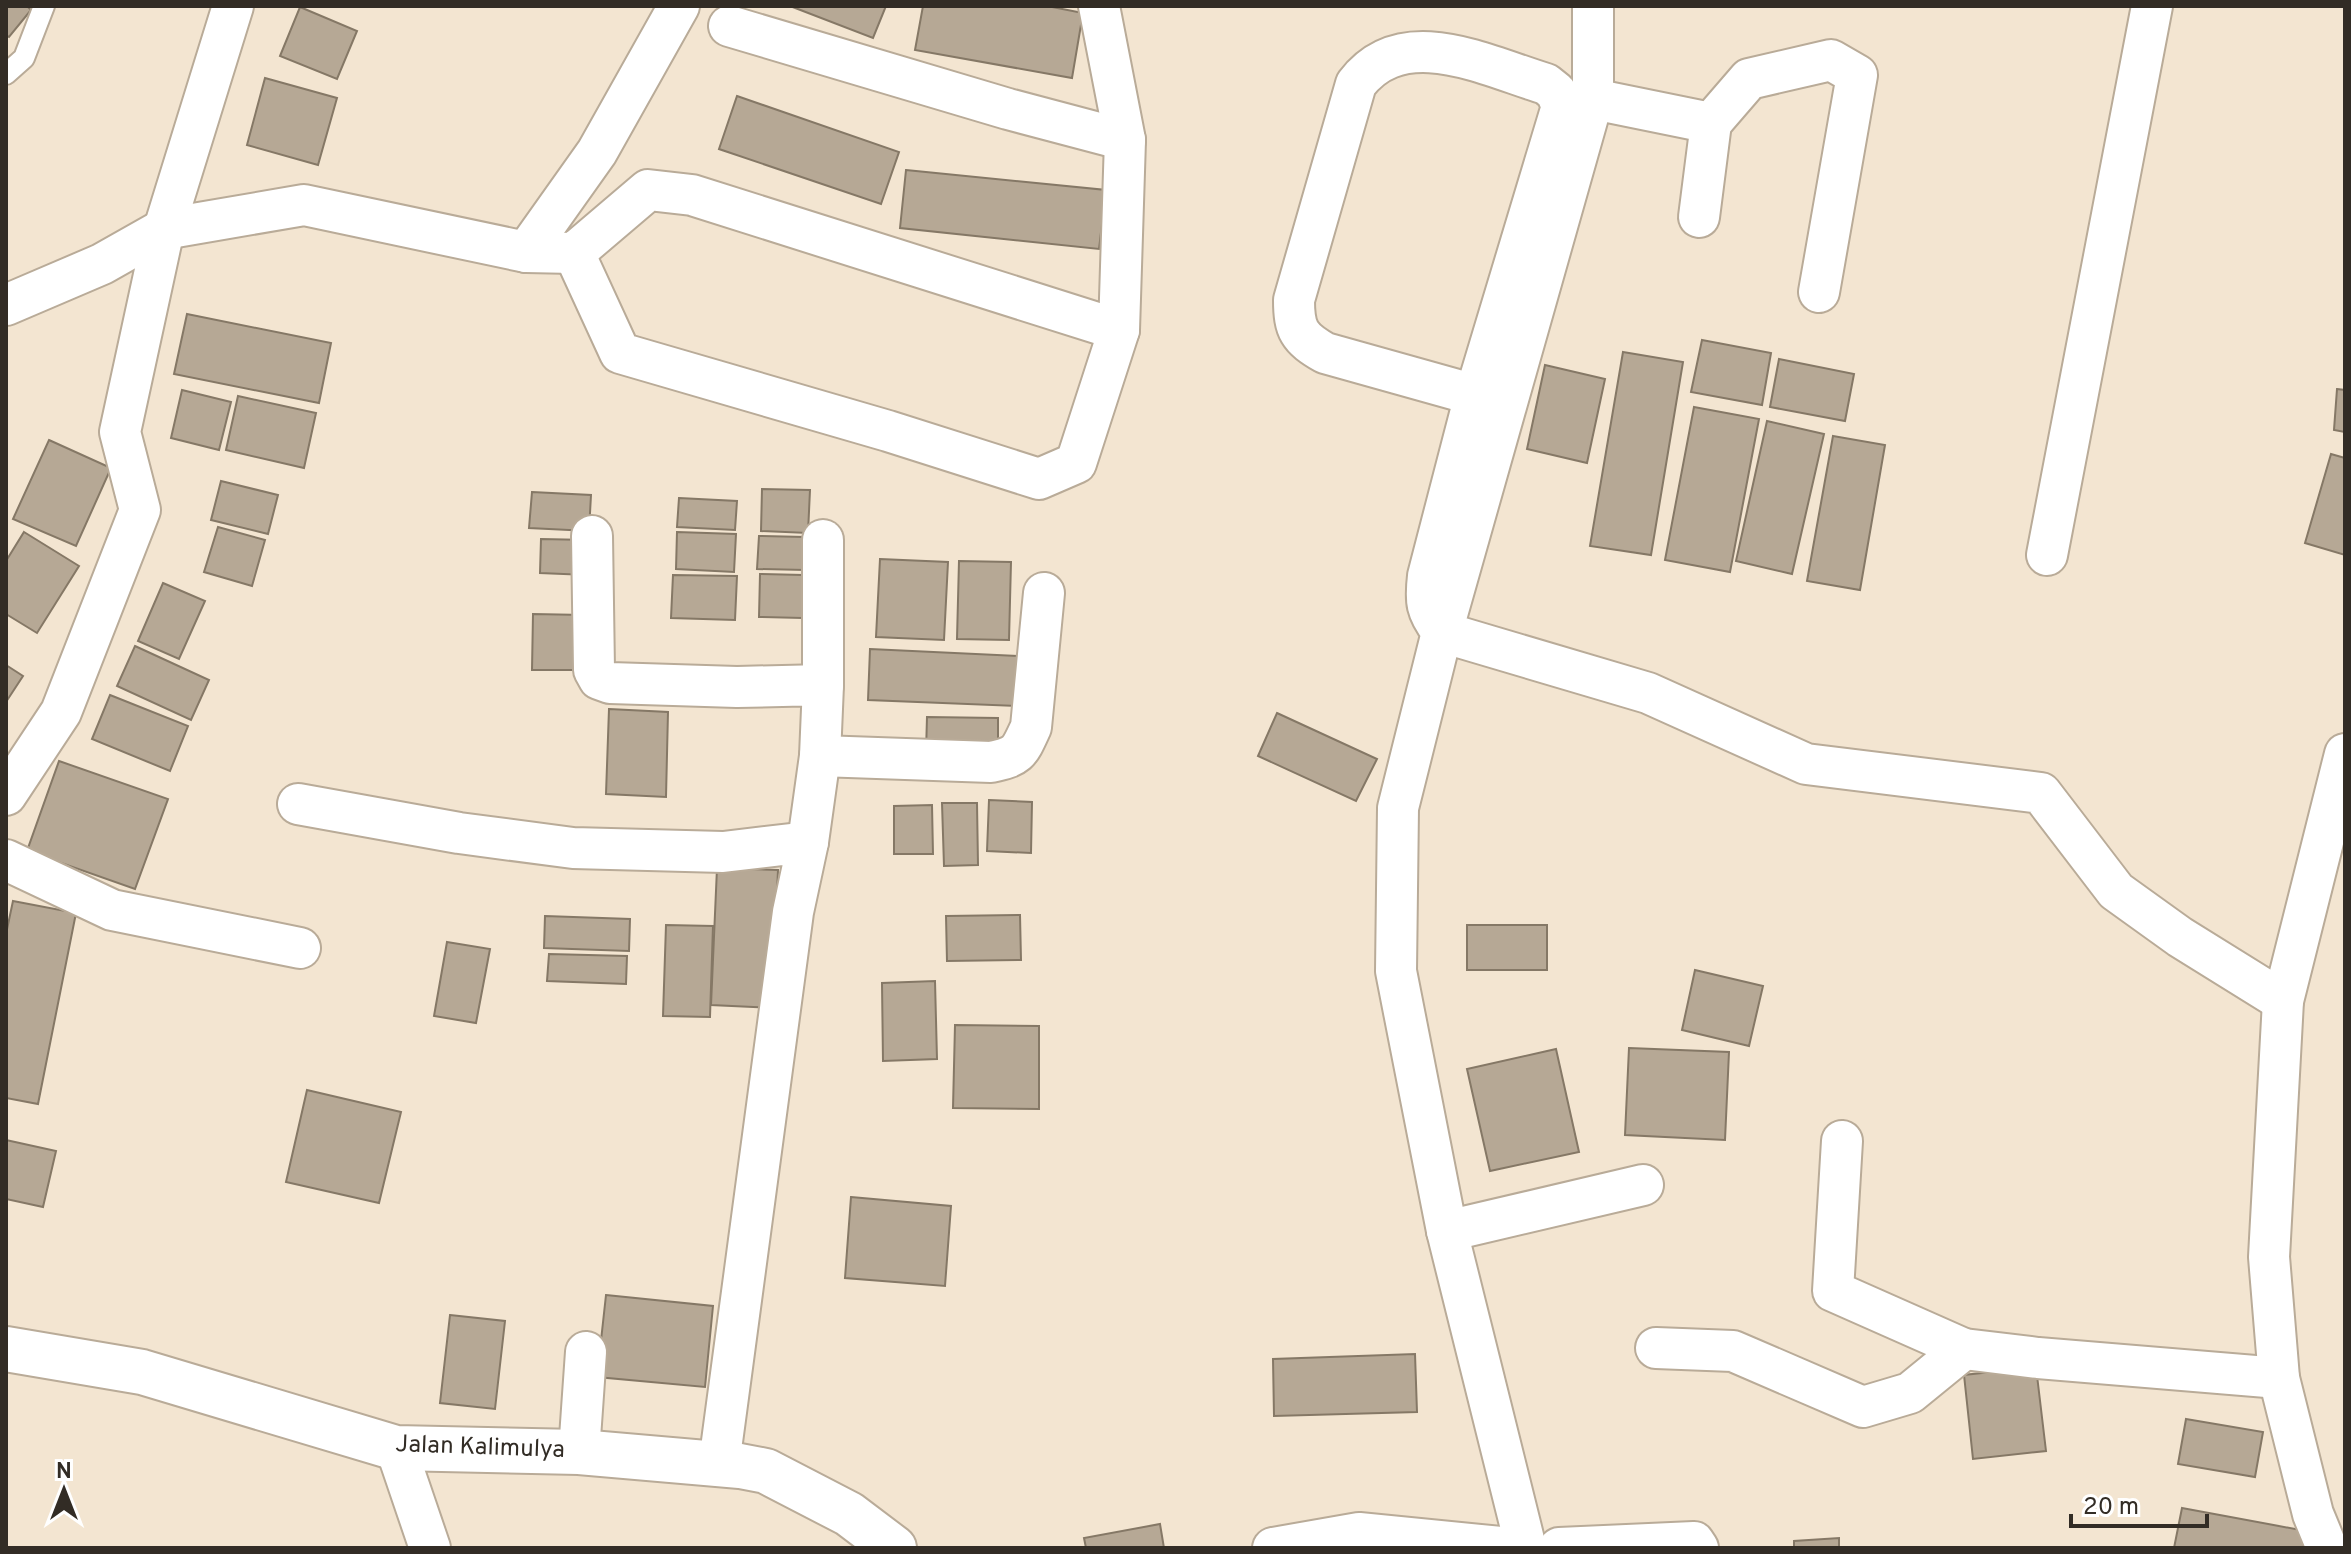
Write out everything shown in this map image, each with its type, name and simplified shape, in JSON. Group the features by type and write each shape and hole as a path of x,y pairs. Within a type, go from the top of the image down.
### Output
{"street":[{"path":"6,795 61,712 140,510 120,432 164,229 233,6"},
{"path":"526,252 597,152 679,6"},
{"path":"574,253 620,353 888,431 1039,479 1076,463 1119,330 1125,140 1099,6"},
{"path":"1526,1548 1447,1231 1396,971 1398,808 1442,632 1593,99 1593,6"},
{"path":"2047,555 2152,6"},
{"path":"729,26 1008,109 1125,140"},
{"path":"1475,395 1325,353 1306,342 1294,324 1294,300 1356,84 1368,68 1390,56 1414,50 1444,53 1546,84 1556,92 1562,106 1475,395 1428,576 1426,595 1429,614 1442,632 1648,693 1806,764 2041,793 2116,891 2180,937 2283,1001"},
{"path":"1699,217 1711,123 1749,79 1831,60 1857,75 1819,292"},
{"path":"1593,99 1711,123"},
{"path":"6,305 102,264 164,229 304,205 526,252 574,253 648,190 692,195 1119,330"},
{"path":"592,536 594,670 599,679 610,683 706,686 823,685"},
{"path":"719,1464 793,912 808,842 820,756 823,540"},
{"path":"820,756 991,762 1012,757 1022,746 1031,727 1044,593"},
{"path":"2327,1548 2313,1514 2279,1378 2269,1257 2283,1001 2345,754"},
{"path":"298,804 459,833 573,848 723,852 808,842"},
{"path":"6,860 112,910 300,948"},
{"path":"1842,1141 1833,1291 1964,1349 2279,1378"},
{"path":"1447,1231 1643,1185"},
{"path":"1656,1348 1733,1351 1863,1407 1910,1393 1964,1349"},
{"name":"Jalan Kalimulya","path":"6,1349 142,1372 396,1448 579,1452 766,1471 849,1514 894,1548"},
{"path":"579,1452 586,1352"},
{"path":"396,1448 430,1548"},
{"path":"1273,1548 1359,1533 1511,1548"},
{"path":"1559,1548 1694,1542 1698,1548"}],"lane":[{"path":"6,74 24,58 44,6"}],"building":[{"path":"6,6 27,6 31,10 9,37 6,35"},
{"path":"790,6 886,6 873,38"},
{"path":"923,6 1047,6 1083,13 1072,78 915,50"},
{"path":"300,7 357,31 337,79 280,56"},
{"path":"265,78 337,98 318,165 247,145"},
{"path":"737,96 899,152 881,204 719,149"},
{"path":"906,170 1106,190 1099,249 900,228"},
{"path":"187,314 331,343 319,403 174,374"},
{"path":"1702,340 1771,353 1762,405 1691,392"},
{"path":"1623,352 1683,362 1651,555 1590,546"},
{"path":"1779,359 1854,374 1845,421 1770,407"},
{"path":"1545,365 1605,379 1587,463 1527,449"},
{"path":"2337,389 2345,390 2345,432 2334,430"},
{"path":"182,390 231,402 219,450 171,438"},
{"path":"238,396 316,413 304,468 226,450"},
{"path":"1694,407 1759,419 1730,572 1665,560"},
{"path":"1767,421 1824,434 1792,574 1736,561"},
{"path":"1833,436 1885,445 1860,590 1807,581"},
{"path":"49,440 111,468 76,546 13,519"},
{"path":"2331,454 2345,458 2345,555 2305,543"},
{"path":"221,481 278,495 268,534 211,520"},
{"path":"762,489 810,490 808,533 761,531"},
{"path":"532,492 591,495 589,531 529,528"},
{"path":"679,498 737,501 735,530 677,527"},
{"path":"218,527 265,540 252,586 204,572"},
{"path":"24,532 79,566 37,633 6,614 6,561"},
{"path":"677,532 736,534 734,572 676,569"},
{"path":"759,536 805,537 805,570 757,569"},
{"path":"541,539 588,540 587,575 540,573"},
{"path":"880,559 948,562 944,640 876,637"},
{"path":"959,561 1011,562 1009,640 957,639"},
{"path":"760,574 803,575 802,618 759,617"},
{"path":"673,575 737,576 735,620 671,618"},
{"path":"163,583 205,601 179,659 138,641"},
{"path":"533,614 584,615 583,670 532,670"},
{"path":"135,646 209,680 191,720 117,686"},
{"path":"870,649 1020,656 1017,706 868,700"},
{"path":"6,665 23,676 6,702"},
{"path":"110,695 188,726 170,771 92,739"},
{"path":"609,709 668,712 666,797 606,794"},
{"path":"1277,713 1377,759 1356,801 1258,756"},
{"path":"927,717 998,718 998,753 926,752"},
{"path":"59,761 168,799 135,889 27,851"},
{"path":"989,800 1032,802 1031,853 987,851"},
{"path":"942,803 977,803 978,865 944,866"},
{"path":"932,805 933,854 894,854 894,806"},
{"path":"717,868 778,870 772,1008 711,1005"},
{"path":"13,901 76,913 38,1104 6,1098 6,934"},
{"path":"1020,915 1021,960 947,961 946,916"},
{"path":"545,916 630,919 629,951 544,948"},
{"path":"666,925 713,926 710,1017 663,1016"},
{"path":"1467,925 1547,925 1547,970 1467,970"},
{"path":"447,942 490,949 476,1023 434,1016"},
{"path":"549,954 627,956 626,984 547,981"},
{"path":"1695,970 1763,986 1749,1046 1682,1030"},
{"path":"935,981 937,1059 883,1061 882,983"},
{"path":"955,1025 1039,1026 1039,1109 953,1108"},
{"path":"1629,1048 1729,1052 1725,1140 1625,1135"},
{"path":"1556,1049 1579,1152 1490,1171 1467,1069"},
{"path":"307,1090 401,1112 379,1203 286,1182"},
{"path":"6,1140 56,1151 43,1207 6,1199"},
{"path":"851,1197 951,1206 945,1286 845,1278"},
{"path":"606,1295 713,1306 705,1387 597,1377"},
{"path":"450,1315 505,1321 495,1409 440,1403"},
{"path":"1415,1354 1417,1412 1274,1416 1273,1359"},
{"path":"2036,1367 2046,1451 1973,1459 1964,1375"},
{"path":"2186,1419 2263,1432 2255,1477 2178,1464"},
{"path":"2182,1508 2306,1531 2303,1548 2174,1548"},
{"path":"1160,1524 1164,1548 1086,1548 1084,1538"},
{"path":"1839,1538 1839,1548 1794,1548 1794,1541"}]}
